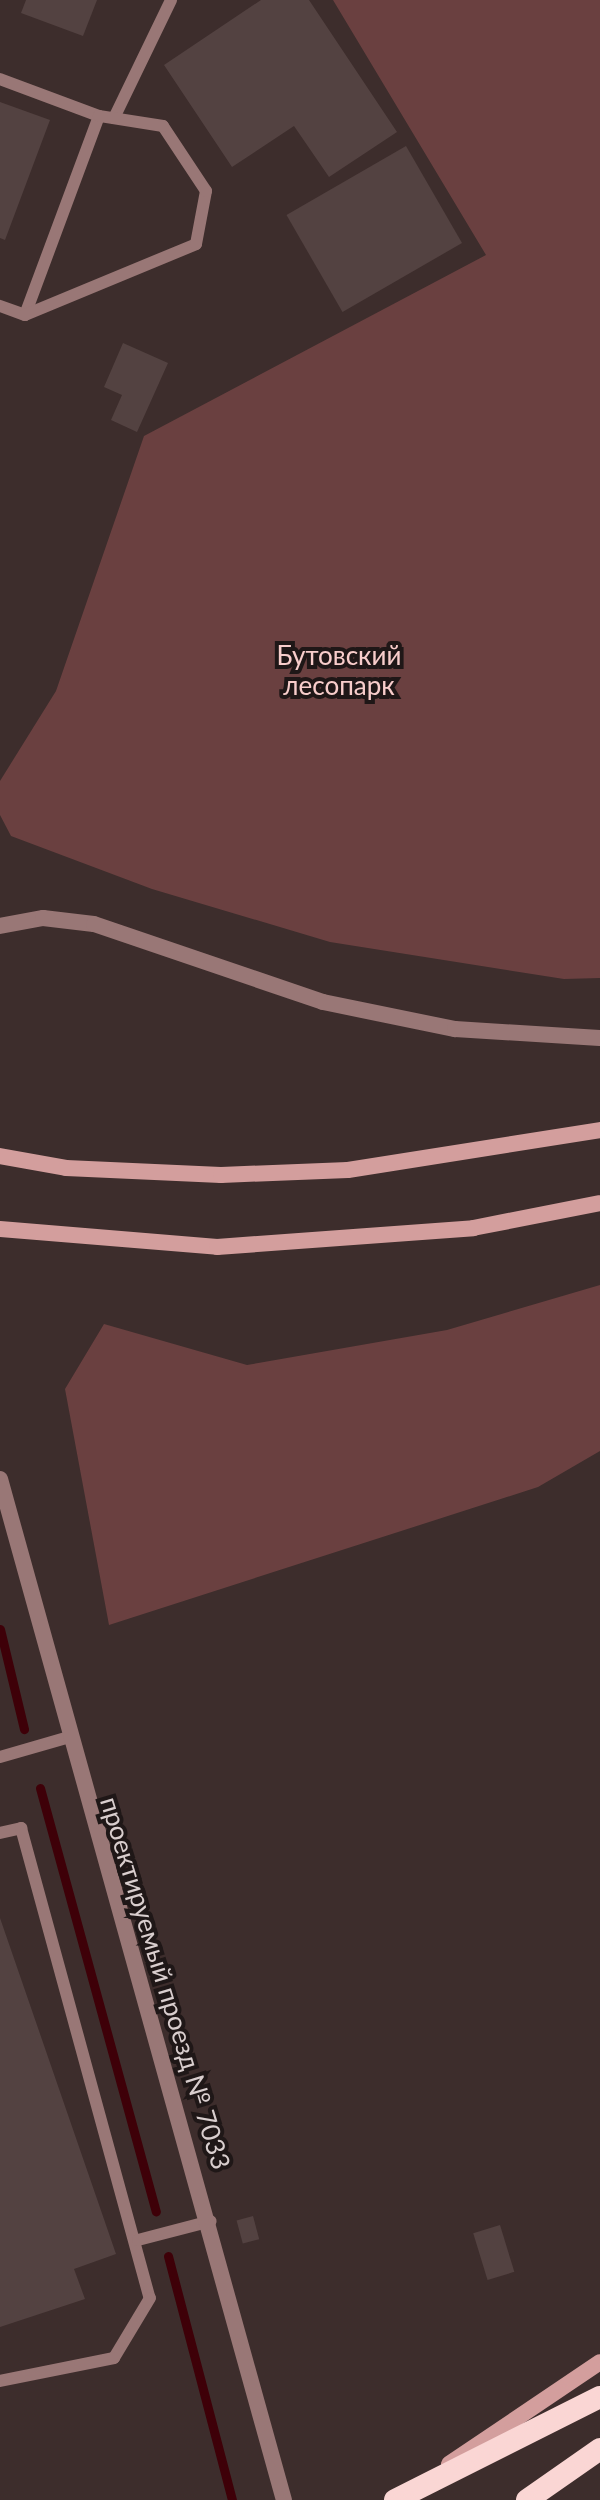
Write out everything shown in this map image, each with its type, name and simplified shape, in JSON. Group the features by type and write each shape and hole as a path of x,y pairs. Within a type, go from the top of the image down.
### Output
{"highway":[{"path":"402,2495 600,2397"},
{"path":"527,2500 600,2449"}],"main road":[{"path":"0,1156 66,1168 221,1175 348,1170 600,1130"},
{"path":"0,1229 247,1246 473,1228 600,1203"},
{"path":"402,2495 600,2362"}],"street":[{"path":"0,926 43,918 94,924 323,1002 455,1029 600,1038"},
{"name":"проектируемый проезд № 7033","path":"0,1479 66,1738 211,2221 284,2500"}],"lane":[{"path":"114,118 171,0"},
{"path":"0,79 99,116 163,126 206,191 196,244 25,315 0,306"},
{"path":"25,315 99,116"},
{"path":"0,1757 66,1738"},
{"path":"0,1833 21,1828 138,2240 150,2298 114,2358 0,2381"},
{"path":"138,2240 211,2221"}],"green space":[{"name":"Бутовский лесопарк","path":"333,0 600,0 600,978 564,979 330,942 152,889 11,836 0,815 0,781 56,691 144,436 486,255"},
{"path":"600,1285 600,1451 538,1487 109,1625 65,1389 104,1324 247,1365 447,1330"}],"building":[{"path":"26,0 97,0 83,36 21,13"},
{"path":"261,0 309,0 397,132 329,177 294,126 232,167 164,65"},
{"path":"0,102 50,120 5,240 0,238"},
{"path":"406,146 462,243 342,312 286,215"},
{"path":"123,343 168,363 137,432 111,420 122,395 104,387"},
{"path":"0,1918 116,2254 74,2269 85,2299 0,2327"},
{"path":"253,2216 259,2239 243,2244 237,2220"},
{"path":"500,2225 514,2272 488,2280 473,2233"}],"waterway":[{"path":"0,1629 24,1729"},
{"path":"40,1788 156,2211"},
{"path":"168,2256 232,2500"}]}
